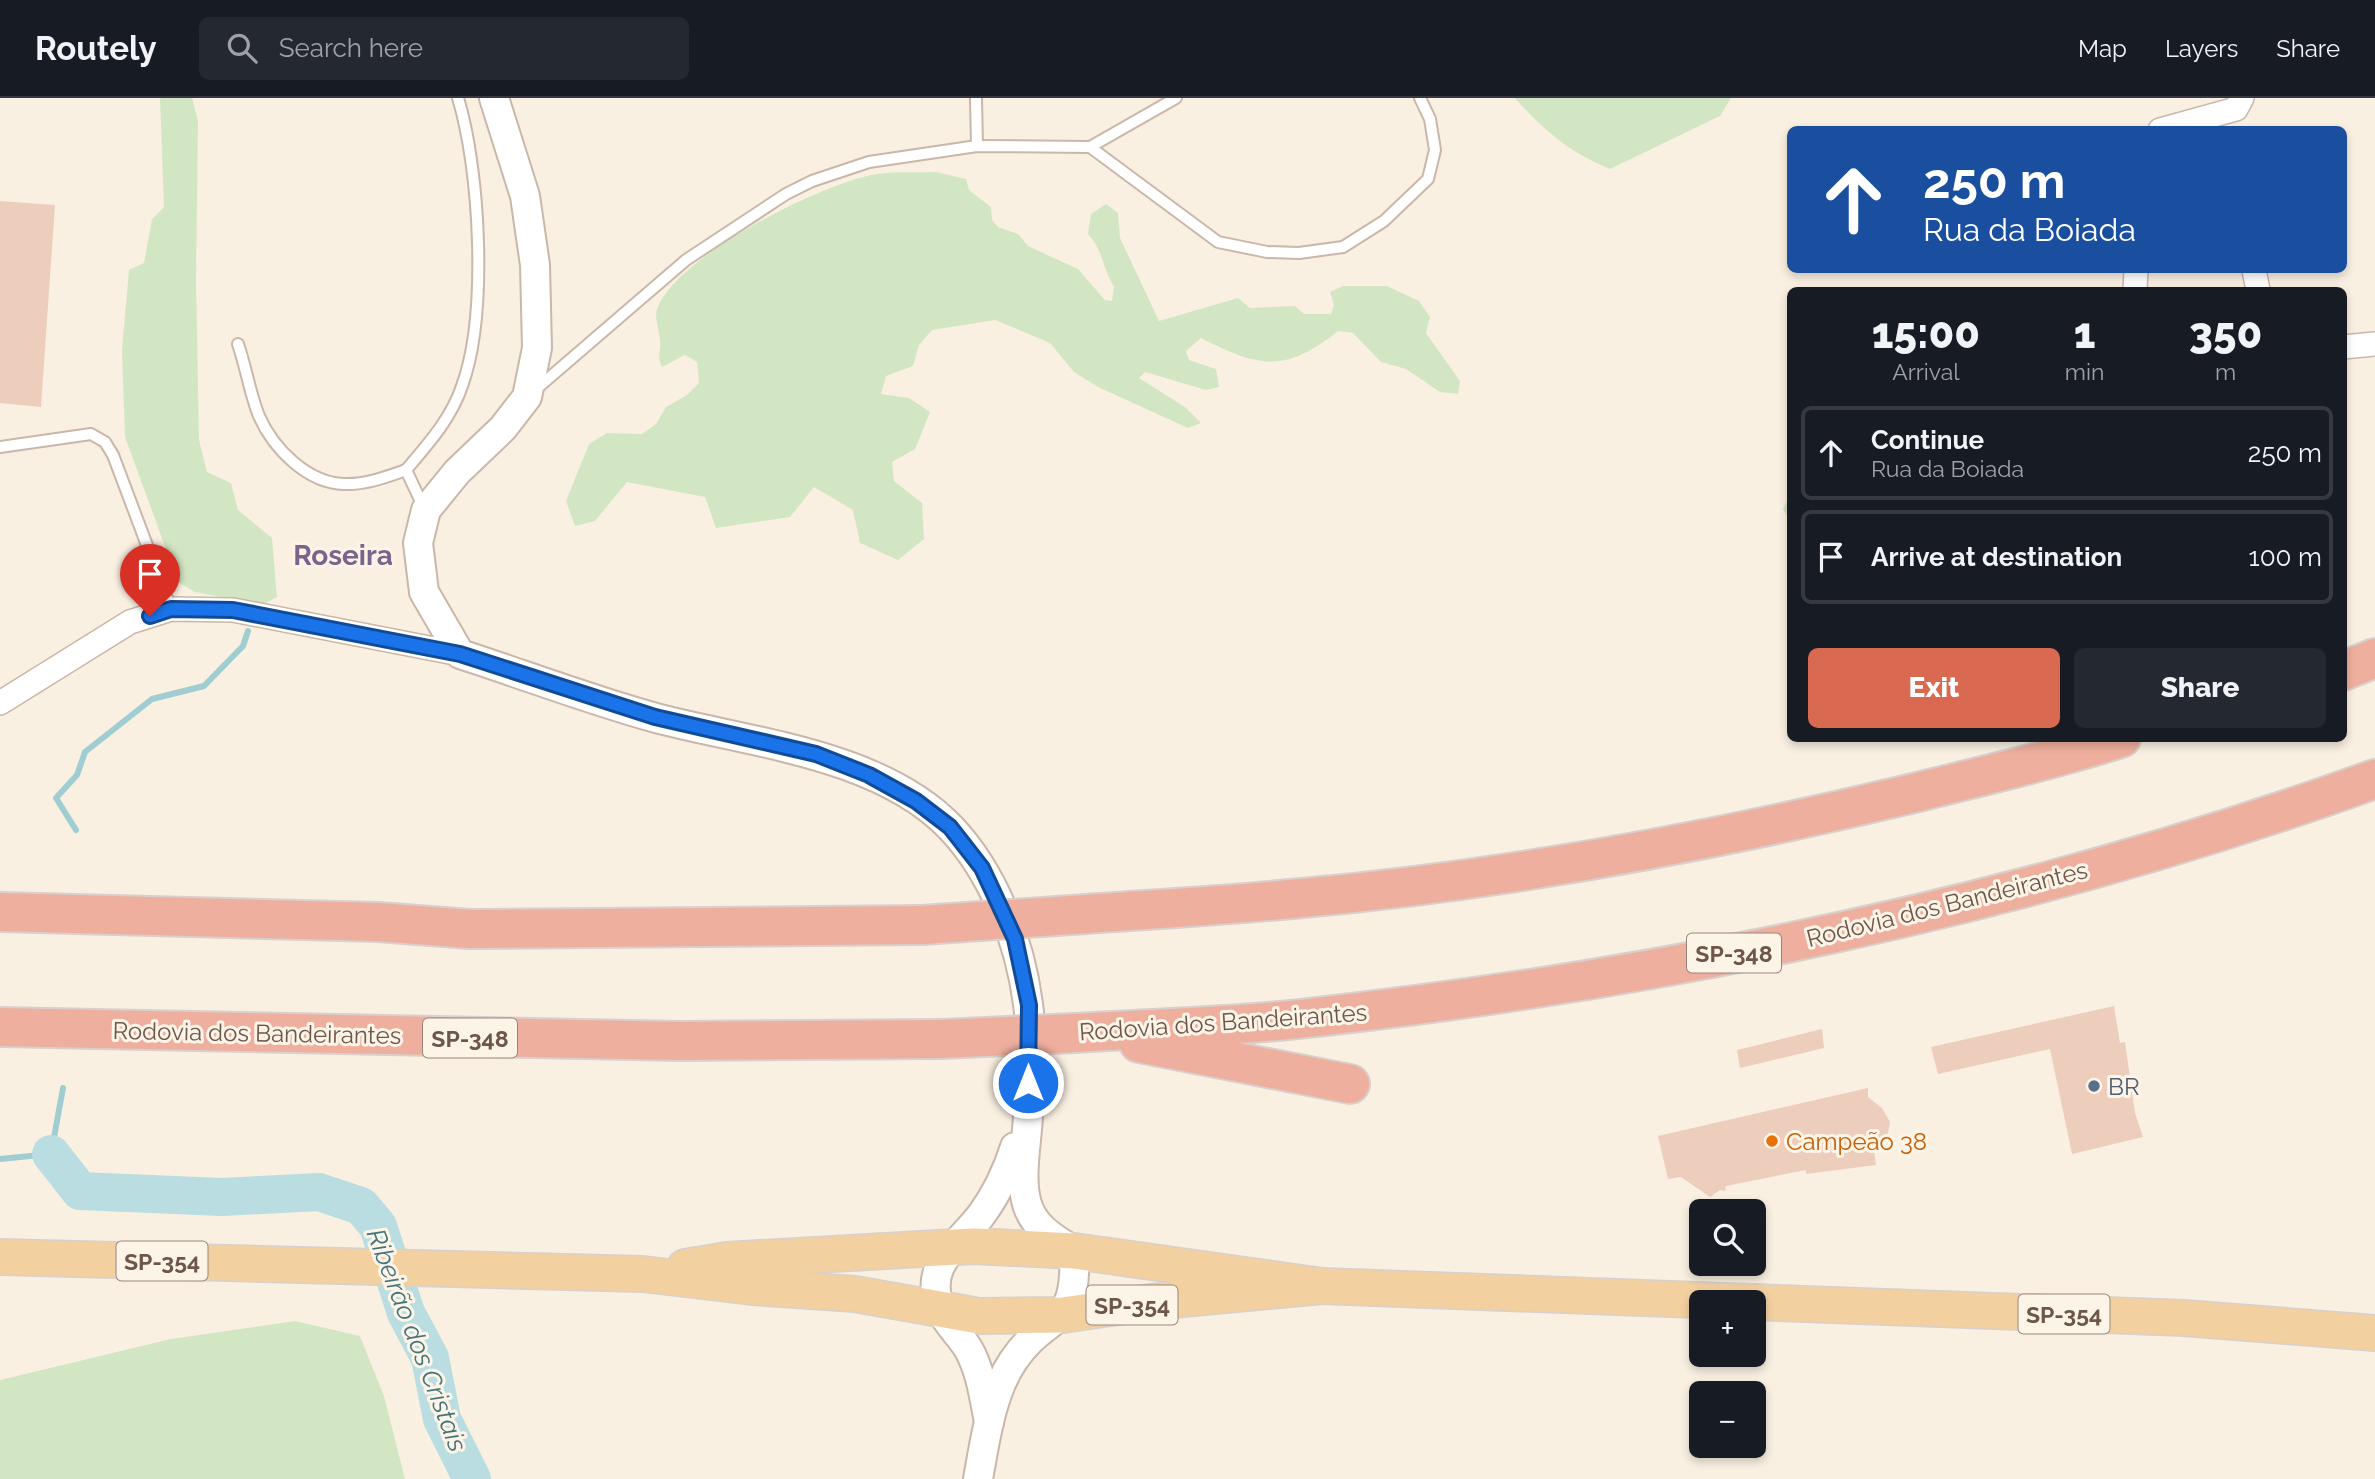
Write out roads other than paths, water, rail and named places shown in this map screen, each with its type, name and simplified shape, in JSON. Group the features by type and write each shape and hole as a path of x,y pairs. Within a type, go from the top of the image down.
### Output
{"highway":[{"path":"2347,669 2375,658"},
{"path":"0,912 378,922 470,929 922,925 1304,898 1504,874 1681,845 1860,806 2061,757 2108,742"},
{"name":"Rodovia dos Bandeirantes","path":"0,1027 680,1041 941,1038 1080,1033 1304,1019 1567,985 1899,919 2184,844 2375,779"},
{"path":"1080,1033 1350,1084"}],"main road":[{"name":"SP-354","path":"643,1274 727,1260 950,1247 1074,1251 1322,1286 1689,1300"},
{"name":"SP-354","path":"0,1257 643,1274 753,1287 855,1294 979,1316 1063,1315 1151,1302 1322,1286"},
{"name":"SP-354","path":"1766,1303 2184,1318 2375,1333"}],"street":[{"path":"460,654 424,592 418,543 426,510 457,472 503,428 527,397 537,348 535,265 525,196 494,98"},
{"path":"2178,126 2239,112"},
{"path":"2347,347 2375,344"},
{"path":"0,703 130,622 171,609 233,610 460,654 655,717 816,754 869,775 916,801 950,827 982,868 1015,939 1029,1005 1028,1109 1023,1183 1027,1203 1032,1217 1044,1231 1074,1251 1073,1296 1063,1315 1013,1361 989,1422 978,1479"},
{"path":"989,1422 979,1374 969,1349 941,1311 936,1278 950,1247 981,1215 1004,1181 1028,1109"}],"lane":[{"path":"238,344 259,416 280,451 297,465 319,478 341,485 365,483 406,470 444,424 463,386 472,345 477,265 472,186 458,98"},
{"path":"976,98 977,146"},
{"path":"527,397 686,260 786,194 812,181 869,162 977,146 1090,147 1176,98"},
{"path":"1090,147 1218,242 1267,251 1310,252 1343,247 1384,221 1428,179 1435,150 1430,119 1420,98"},
{"path":"0,447 91,434 105,442 113,455 171,609"},
{"path":"406,470 426,510"}],"waterway":[{"path":"76,830 56,798 77,775 85,752 152,699 204,686 243,646 248,631"},
{"path":"0,1159 51,1154 63,1088"},
{"name":"Ribeirão dos Cristais","path":"51,1154 80,1191 222,1197 319,1192 361,1206 378,1226 406,1313 430,1358 442,1419 472,1479"}],"place":[{"name":"BR","path":"2094,1086"},
{"name":"Campeão 38","path":"1772,1141"}],"district":[{"name":"Roseira","path":"343,555"}]}
